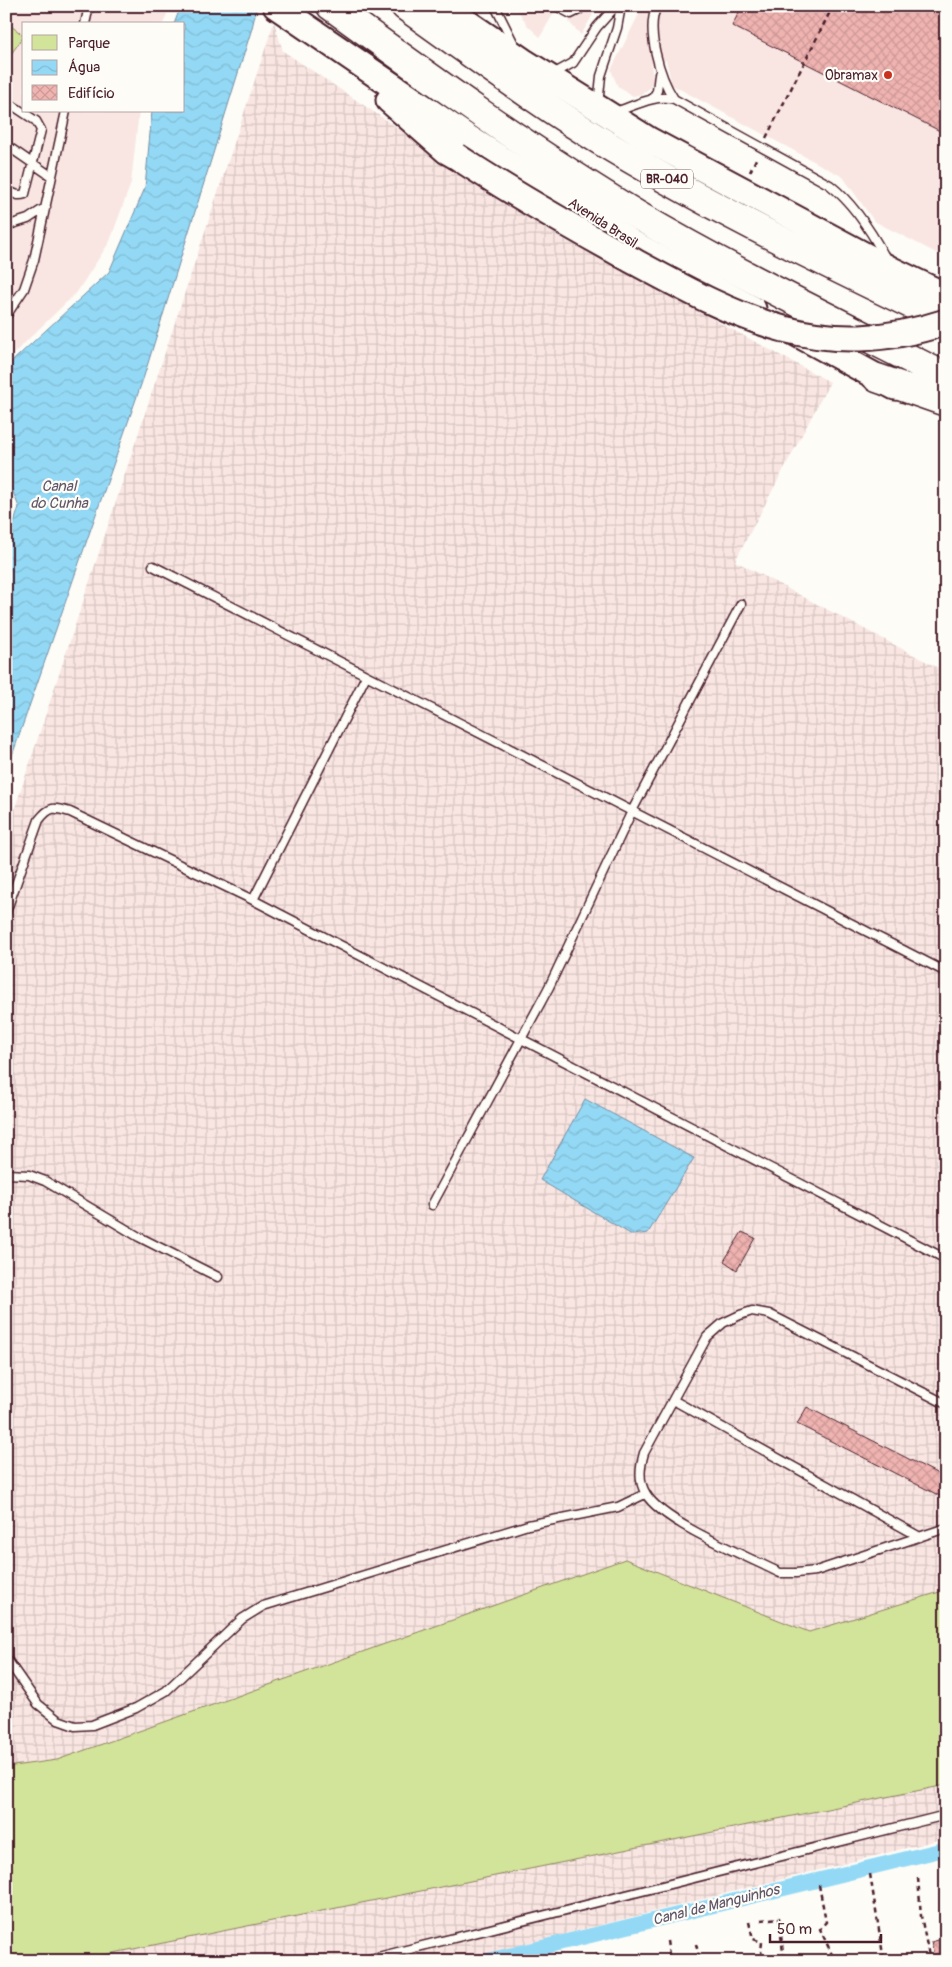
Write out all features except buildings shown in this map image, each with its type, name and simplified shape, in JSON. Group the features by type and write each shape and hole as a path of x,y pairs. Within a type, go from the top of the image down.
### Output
{"highway":[{"name":"Avenida Brasil","path":"331,6 520,140 638,215 706,254 946,377"},
{"name":"BR-040","path":"405,6 494,69 613,148 731,214 946,322"},
{"path":"443,6 523,61 649,140 892,270 946,296"},
{"name":"Avenida Brasil","path":"280,9 467,137 634,244 946,414"},
{"path":"306,27 447,151 544,212 596,241 685,289 754,321 795,333 839,338 900,334 946,322"},
{"path":"877,378 946,402"}],"lane":[{"path":"86,22 89,6"},
{"path":"495,6 523,61"},
{"path":"556,6 571,14 579,10 581,6"},
{"path":"548,77 573,63 597,27 616,6"},
{"path":"621,6 617,28 601,76 603,112 652,99 665,97 674,99 830,186 845,197 876,240 892,270"},
{"path":"657,6 653,14 651,30 666,84 674,99"},
{"path":"652,99 660,84 659,62"},
{"path":"6,101 22,112"},
{"path":"6,189 21,196 25,194 41,130 36,121 22,112"},
{"path":"6,316 24,289 34,260 66,112"},
{"path":"6,144 51,176"},
{"path":"6,226 28,219 46,207"},
{"path":"153,566 946,972"},
{"path":"432,1205 549,986 632,811 741,604"},
{"path":"253,900 366,676"},
{"path":"6,912 39,820 46,810 57,808 70,812 253,900 946,1259"},
{"path":"6,1174 29,1175 45,1181 139,1237 218,1277"},
{"path":"946,1404 769,1314 752,1311 722,1323 707,1337 673,1400 640,1468 640,1478 645,1494 663,1513 681,1524 780,1573 796,1574 816,1571 946,1528"},
{"path":"673,1400 920,1537"},
{"path":"6,1658 38,1704 58,1720 75,1726 92,1725 136,1708 166,1691 242,1618 263,1606 528,1525 618,1507 645,1494"},
{"path":"362,1961 946,1815"}],"path":[{"path":"742,189 832,6"},
{"path":"870,1874 884,1961"},
{"path":"918,1878 920,1916 930,1961"},
{"path":"819,1885 826,1922 820,1929 835,1961"},
{"path":"760,1920 779,1918 784,1961 796,1961"},
{"path":"749,1922 753,1939 762,1942 763,1961"},
{"path":"667,1942 670,1961"},
{"path":"696,1944 700,1961"},
{"path":"597,1953 600,1961"}],"shaded area":[{"path":"6,6 170,6 164,22 22,22 22,112 139,112 131,183 110,241 77,292 6,361"},
{"path":"515,6 558,6 540,37 527,25"},
{"path":"563,6 598,6 581,35 569,22 573,12"},
{"path":"643,6 946,6 946,258 874,221 843,177 672,85 666,60 651,64 653,79 651,87 642,94 633,96 618,87 611,70"},
{"path":"274,22 283,51 563,239 830,382 735,561 946,672 946,1838 458,1961 6,1961 6,835"}],"green space":[{"path":"6,22 22,34 22,39 11,54 6,50"},
{"path":"625,1559 809,1632 946,1590 946,1785 74,1961 6,1961 6,1767 57,1760"}],"water":[{"name":"Canal do Cunha","path":"181,6 257,6 252,28 144,376 6,773 6,548 19,507 9,482 6,482 6,367 109,272 145,188 152,112 185,112 185,22 175,22"},
{"path":"585,1099 694,1158 648,1233 632,1235 540,1180"}],"waterway":[{"name":"Canal de Manguinhos","path":"486,1961 946,1849"}],"place":[{"name":"Obramax","path":"888,75"}]}
